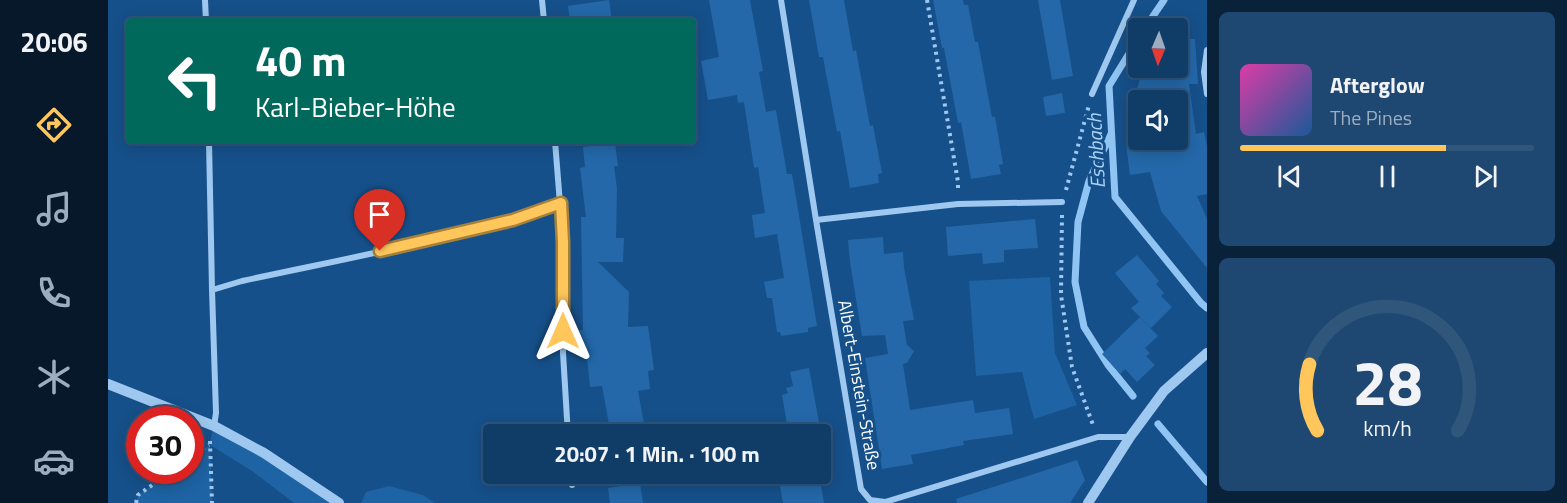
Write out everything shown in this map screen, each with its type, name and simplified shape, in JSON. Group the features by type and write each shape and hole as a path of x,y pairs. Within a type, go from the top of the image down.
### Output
{"street":[{"path":"205,0 206,18"},
{"path":"542,0 544,18"},
{"name":"Albert-Einstein-Straße","path":"781,0 861,489 870,500 885,502 1098,437 1130,437"},
{"path":"1092,94 1134,0"},
{"path":"1207,50 1204,72 1207,94"},
{"path":"209,144 216,413 214,426"},
{"path":"555,144 563,242 563,353 567,424"},
{"path":"816,220 958,204 1062,202"},
{"path":"212,290 513,220 561,203"},
{"path":"1088,503 1130,437 1164,391 1202,363 1207,353"},
{"path":"108,384 214,426 264,453 339,503"}],"path":[{"path":"927,0 958,182 958,204"},
{"path":"1092,94 1062,202 1061,295 1072,367 1098,437"},
{"path":"212,503 209,445 214,426"},
{"path":"204,448 209,445"},
{"path":"135,503 138,495 154,484"}],"shaded area":[{"path":"1050,277 1055,353 1077,405 1034,419 1022,372 976,376 969,281"},
{"path":"214,426 339,503 294,503 252,471 210,445 212,503 136,503 138,495 154,484 204,484 204,449 209,445"},
{"path":"389,486 423,495 435,503 361,503 366,492"}],"building":[{"path":"609,0 612,18 570,18 568,6"},
{"path":"709,0 750,0 763,71 759,72 766,112 776,110 787,174 792,174 795,191 817,326 808,328 808,332 781,336 780,332 777,332 772,298 767,298 764,282 784,278 777,234 755,238 752,215 765,213 758,167 754,168 744,102 738,103 737,95 708,100 701,61 719,57"},
{"path":"809,0 844,0 870,126 873,125 882,173 878,174 879,183 850,188 823,57 819,57"},
{"path":"933,0 963,0 964,5 968,5 975,42 978,42 992,117 995,117 1003,164 999,165 1001,174 971,179 961,122 958,123"},
{"path":"1038,0 1060,0 1073,76 1052,80"},
{"path":"1188,39 1195,39 1198,84 1189,84 1196,134 1204,132 1207,147 1207,194 1197,196 1207,219 1207,268 1161,211 1150,172 1130,175 1126,144 1128,144 1128,150 1188,150 1188,90 1137,90 1140,78 1188,78"},
{"path":"1062,93 1065,113 1046,116 1043,97"},
{"path":"615,144 618,166 614,166 617,189 616,238 624,238 623,262 598,262 629,292 628,327 648,326 654,370 648,371 650,389 638,391 644,424 609,424 602,386 590,387 586,348 577,349 578,330 583,330 581,217 586,217 580,168 585,167 583,147"},
{"path":"1035,219 1038,248 1004,250 1004,262 983,264 982,253 948,256 946,227"},
{"path":"883,237 884,254 903,252 914,320 903,321 907,345 914,351 907,363 903,364 910,410 973,400 975,413 1009,408 1013,434 963,441 964,445 911,455 913,464 882,469 865,358 888,354 885,335 862,336 848,240"},
{"path":"1137,255 1159,281 1156,284 1164,293 1161,296 1172,307 1151,328 1131,308 1139,302 1115,273"},
{"path":"1140,317 1158,336 1145,348 1150,353 1146,356 1155,365 1137,382 1125,369 1120,374 1102,354"},
{"path":"809,368 819,424 787,424 782,395 788,393 786,388 793,386 790,372"},
{"path":"1077,460 1085,480 1070,503 957,503 956,499"},
{"path":"640,484 643,503 610,503 608,488"},
{"path":"780,484 821,484 824,503 783,503"}],"waterway":[{"name":"Eschbach","path":"1152,18 1164,0"},
{"name":"Eschbach","path":"1128,55 1109,86 1115,197 1207,308"},
{"path":"1111,134 1089,181 1078,222 1075,282 1084,327 1108,365 1133,396"},
{"path":"1158,424 1207,482"}],"route":[{"path":"380,251 513,220 561,203 563,331"}]}
